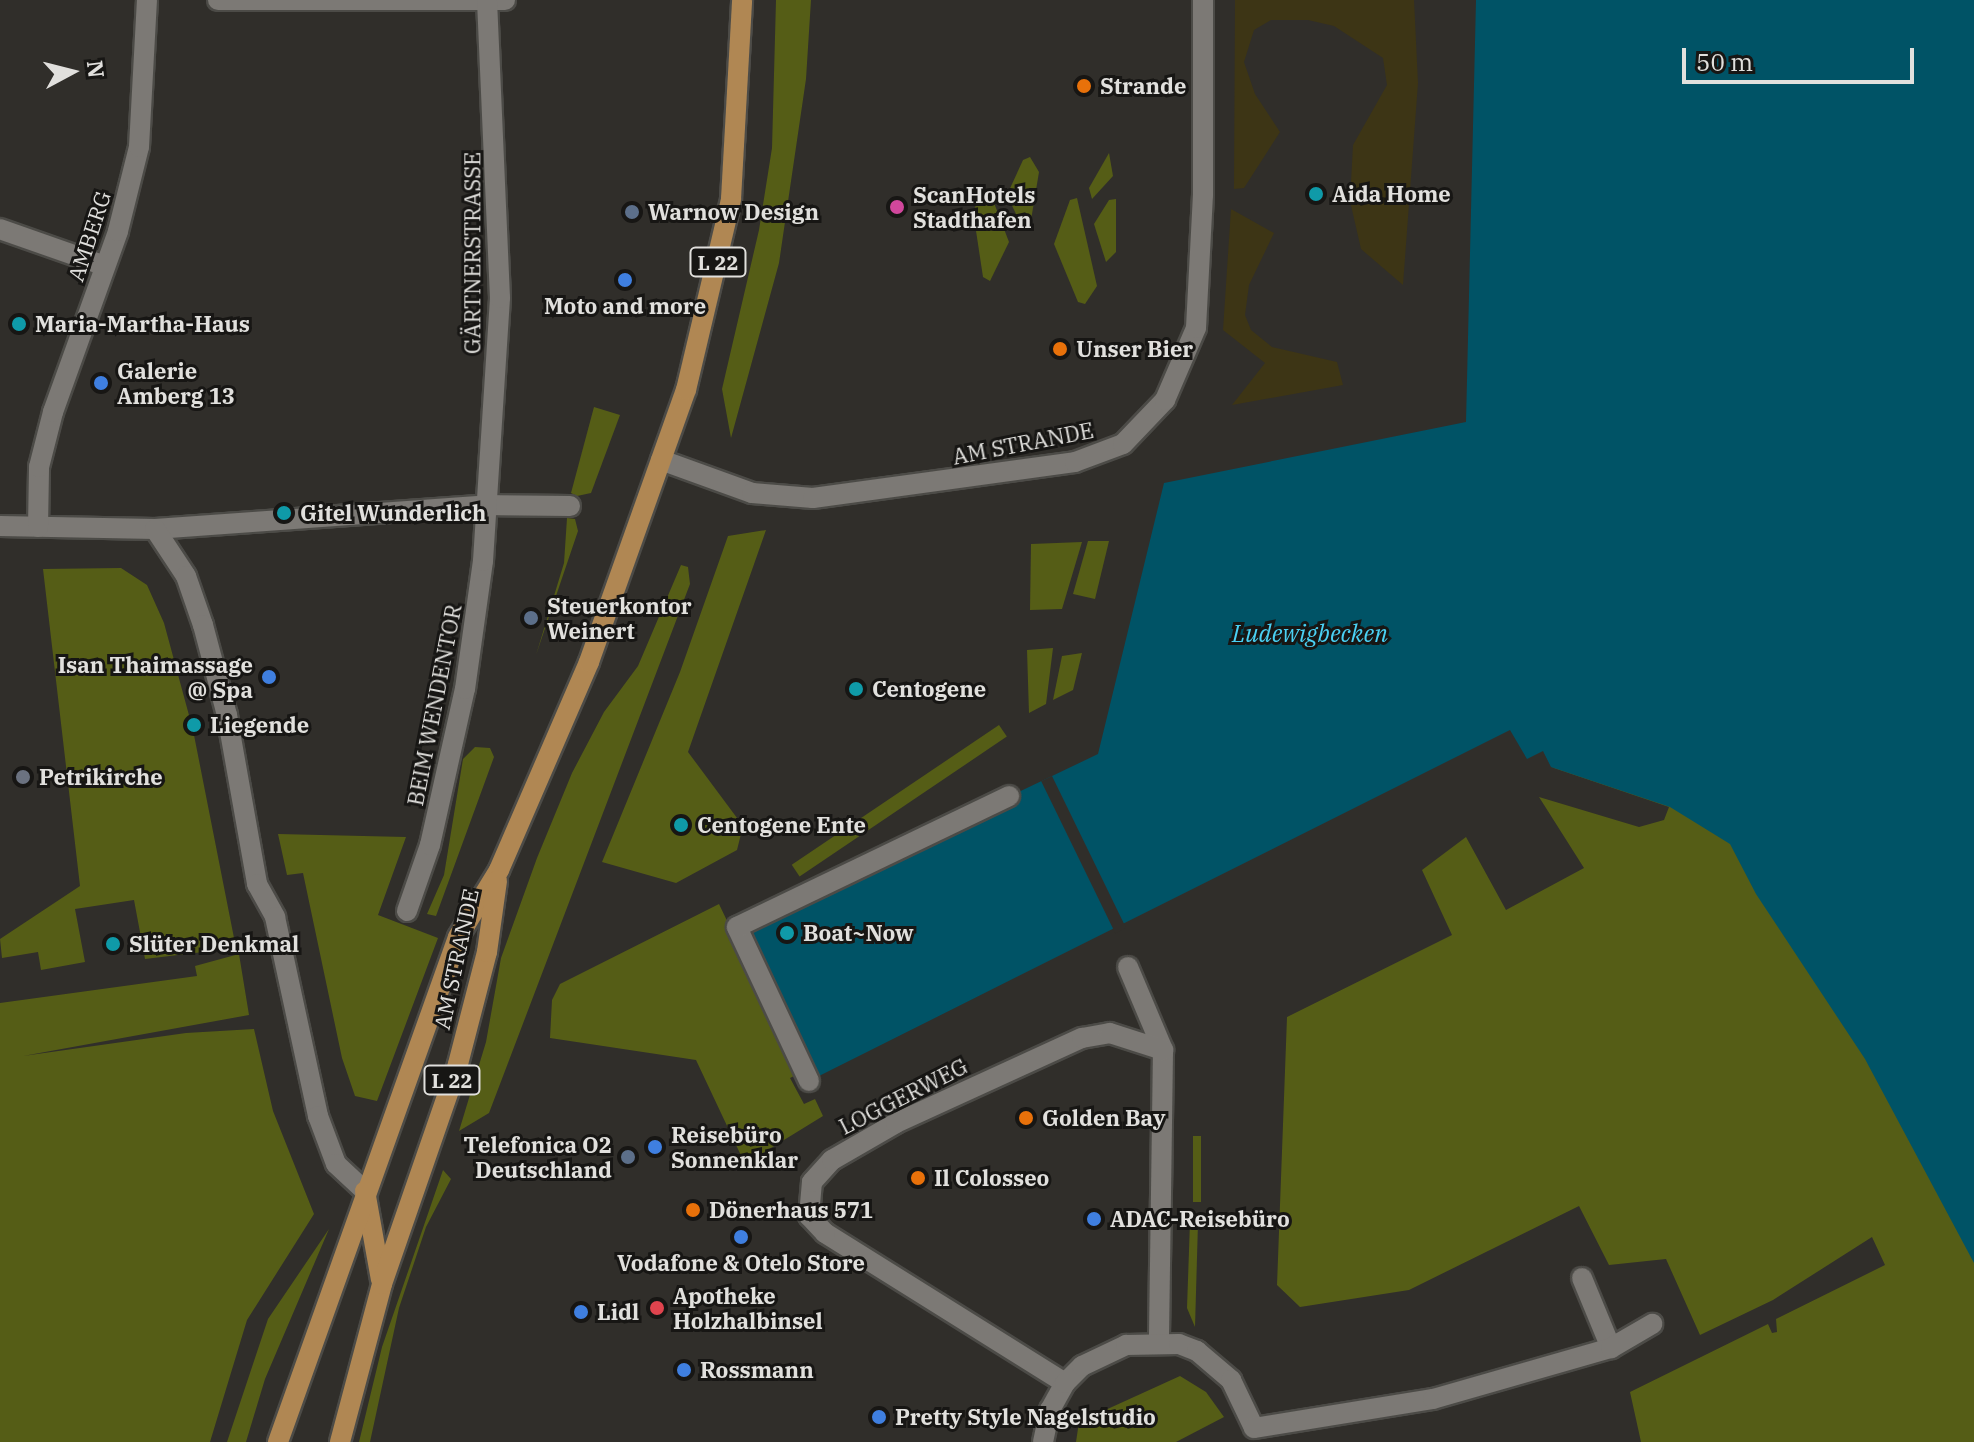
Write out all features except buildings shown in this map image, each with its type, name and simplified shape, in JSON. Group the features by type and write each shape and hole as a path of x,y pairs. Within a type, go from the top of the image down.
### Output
{"main road":[{"name":"AM STRANDE","path":"278,1442 458,937 499,870 589,662 661,460 710,303 731,199 742,0"},
{"name":"AM STRANDE","path":"340,1442 382,1284 458,1064 487,952 499,870"},
{"name":"AM STRANDE","path":"365,1191 382,1284"}],"street":[{"name":"AMBERG","path":"38,527 39,467 53,412 105,266 139,147 147,0"},
{"path":"218,0 496,1"},
{"name":"AM STRANDE","path":"661,460 752,493 813,498 1060,465 1123,444 1165,400 1196,328 1203,195 1203,0"},
{"name":"GÄRTNERSTRASSE","path":"488,505 500,298 496,1"},
{"path":"0,229 105,266"},
{"path":"0,526 155,529 488,505 570,506"},
{"name":"BEIM WENDENTOR","path":"407,911 430,845 465,689 488,505"},
{"path":"155,529 186,576 203,625 227,715 257,884 275,917 318,1116 336,1164 365,1191"},
{"path":"809,1081 737,927 1009,796"},
{"path":"1128,967 1163,1050 1159,1343"},
{"name":"LOGGERWEG","path":"1065,1383 825,1233 809,1216 812,1182 832,1160 896,1123 1082,1038 1110,1033 1163,1050"},
{"path":"1582,1278 1611,1348"},
{"path":"1043,1442 1050,1410 1065,1383 1103,1353 1159,1343 1197,1351 1212,1362 1246,1402 1254,1428 1433,1399 1611,1348 1652,1324"}],"green space":[{"path":"776,0 811,0 806,79 779,263 731,438 722,389 759,230 772,148"},
{"path":"1109,153 1113,176 1092,199 1089,188"},
{"path":"1030,157 1039,172 1030,226 1024,231 1007,195 1023,160"},
{"path":"983,192 991,195 1009,242 990,281 983,277 973,211"},
{"path":"1077,198 1097,286 1085,304 1078,302 1054,244 1070,200"},
{"path":"1116,199 1116,252 1106,262 1094,224 1109,200"},
{"path":"594,407 620,415 591,493 577,496 571,493"},
{"path":"567,518 575,519 578,531 536,655 564,563"},
{"path":"766,530 688,752 743,826 737,850 676,883 602,862 680,672 728,536"},
{"path":"1088,541 1109,541 1095,599 1073,594"},
{"path":"1082,542 1062,609 1030,610 1031,544"},
{"path":"681,565 688,567 690,584 489,1113 459,1131 486,1042 501,958 537,858 572,773 604,712 638,666"},
{"path":"121,568 147,585 164,623 193,730 236,948 145,959 134,900 75,909 85,962 41,970 38,952 2,958 0,939 80,886 43,569"},
{"path":"1053,648 1046,704 1029,713 1027,650"},
{"path":"1082,653 1073,690 1053,700 1062,656"},
{"path":"999,725 1007,737 800,876 792,865"},
{"path":"475,747 490,748 494,757 436,916 427,914 444,875 463,759"},
{"path":"1551,767 1598,775 1721,825 1974,1228 1974,1442 1641,1442 1630,1392 1768,1324 1772,1333 1777,1332 1776,1319 1885,1265 1872,1237 1773,1300 1700,1335 1666,1259 1609,1265 1579,1206 1409,1290 1300,1307 1277,1285 1287,1017 1452,935 1422,870 1466,837 1506,910 1584,868 1539,797 1639,827 1664,820 1669,807"},
{"path":"278,834 406,837 378,915 438,938 377,1101 355,1096 342,1058 303,873 287,875"},
{"path":"719,904 800,1073 790,1078 804,1104 815,1099 823,1116 745,1164 696,1060 550,1038 552,1000 560,984"},
{"path":"239,954 249,1015 23,1056 186,1033 254,1029 273,1111 314,1214 247,1320 210,1442 0,1442 0,1003 197,976 195,966"},
{"path":"1193,1136 1201,1136 1201,1202 1193,1202"},
{"path":"443,1170 451,1179 426,1227 399,1308 370,1442 359,1442 382,1347"},
{"path":"1190,1222 1198,1223 1195,1327 1187,1308"},
{"path":"329,1229 265,1379 246,1442 227,1442 268,1319"},
{"path":"1180,1376 1206,1392 1224,1417 1176,1442 1076,1442 1079,1422"}],"sand":[{"path":"1235,0 1414,0 1418,83 1403,285 1361,249 1350,201 1353,145 1387,85 1383,58 1334,26 1308,20 1271,20 1254,30 1244,62 1255,94 1280,132 1244,188 1234,189"},
{"path":"1231,209 1274,233 1249,285 1245,315 1251,330 1272,347 1337,362 1343,385 1232,405 1265,363 1223,330"}],"water":[{"name":"Ludewigbecken","path":"1476,0 1974,0 1974,1263 1865,1059 1756,894 1730,844 1670,807 1551,767 1543,751 1527,759 1510,730 809,1081 737,927 1098,754 1164,483 1466,422"}],"pier":[{"path":"1052,776 1126,928 1115,933 1041,781"}],"place":[{"name":"Strande","path":"1084,86"},
{"name":"Aida Home","path":"1316,194"},
{"name":"ScanHotels Stadthafen","path":"897,207"},
{"name":"Warnow Design","path":"632,212"},
{"name":"Moto and more","path":"625,280"},
{"name":"Maria-Martha-Haus","path":"19,324"},
{"name":"Unser Bier","path":"1060,349"},
{"name":"Galerie Amberg 13","path":"101,383"},
{"name":"Gitel Wunderlich","path":"284,513"},
{"name":"Steuerkontor Weinert","path":"531,618"},
{"name":"Isan Thaimassage @ Spa","path":"269,677"},
{"name":"Centogene","path":"856,689"},
{"name":"Liegende","path":"194,725"},
{"name":"Petrikirche","path":"23,777"},
{"name":"Centogene Ente","path":"681,825"},
{"name":"Boat~Now","path":"787,933"},
{"name":"Slüter Denkmal","path":"113,944"},
{"name":"Golden Bay","path":"1026,1118"},
{"name":"Reisebüro Sonnenklar","path":"655,1147"},
{"name":"Telefonica O2 Deutschland","path":"628,1157"},
{"name":"Il Colosseo","path":"918,1178"},
{"name":"Dönerhaus 571","path":"693,1210"},
{"name":"ADAC-Reisebüro","path":"1094,1219"},
{"name":"Vodafone & Otelo Store","path":"741,1237"},
{"name":"Apotheke Holzhalbinsel","path":"657,1308"},
{"name":"Lidl","path":"581,1312"},
{"name":"Rossmann","path":"684,1370"},
{"name":"Pretty Style Nagelstudio","path":"879,1417"}]}
